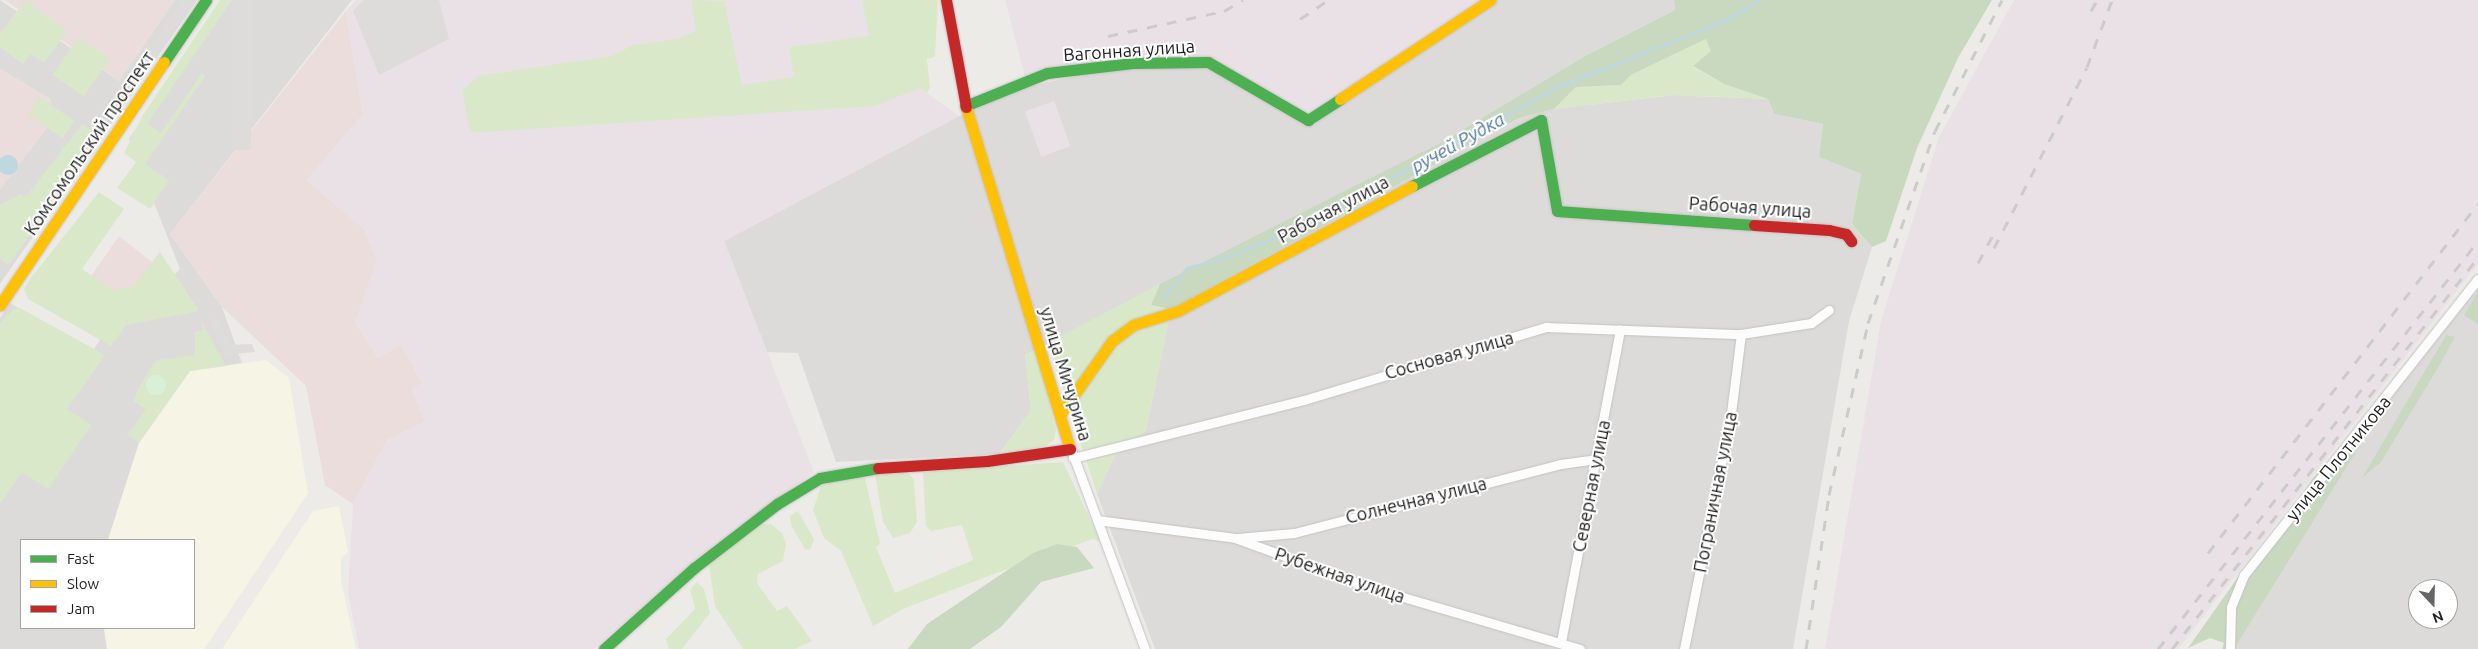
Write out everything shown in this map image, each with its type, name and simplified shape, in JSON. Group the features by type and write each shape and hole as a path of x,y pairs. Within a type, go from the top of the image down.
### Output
{"street":[{"name":"Комсомольский проспект","path":"0,305 206,0"},
{"name":"улица Мичурина","path":"946,0 966,106 1072,453 1144,649"},
{"name":"Вагонная улица","path":"966,106 1047,73 1132,63 1208,62 1308,120 1490,0"},
{"name":"Рабочая улица","path":"1060,413 1112,341 1133,325 1178,311 1532,122 1541,120 1546,130 1557,211 1829,230 1846,234 1851,241"},
{"name":"улица Плотникова","path":"2230,649 2231,607 2244,575 2478,279"},
{"name":"Сосновая улица","path":"1072,453 1304,400 1546,327 1741,334 1811,323 1829,310"},
{"name":"Северная улица","path":"1561,642 1620,330"},
{"name":"Пограничная улица","path":"1684,649 1731,413 1741,334"},
{"path":"604,649 694,568 777,504 820,478 847,470 987,461 1072,453"},
{"name":"Солнечная улица","path":"1235,538 1294,533 1561,464 1596,459"},
{"name":"Рубежная улица","path":"1097,520 1235,538 1369,587 1580,649"}],"shaded area":[{"path":"0,0 119,81 175,0 197,0 0,284 0,189 53,120 50,99 0,69"},
{"path":"5,0 175,0 119,81"},
{"path":"183,0 194,0 131,93 123,87"},
{"path":"224,0 352,0 170,234 222,307 242,363 190,371 139,443 108,539 20,539 20,629 104,629 107,649 0,649 0,318 10,303 92,352 120,309 142,306 180,269 129,139"},
{"path":"232,0 251,0 251,150 232,150"},
{"path":"356,0 910,0 920,88 959,116 724,241 814,472 695,560 594,649 359,649 348,593 353,504 387,440 425,422 412,390 422,383 401,344 378,358 355,323 377,261 364,229 307,180 363,114 346,11"},
{"path":"364,0 439,0 449,39 379,75 353,11"},
{"path":"1005,0 1489,0 1308,119 1208,61 1133,62 1027,85"},
{"path":"1493,0 1674,0 1675,10 1585,56 1442,142 1025,355 1031,410 999,454 836,462 798,353 767,352 724,241 959,116 1026,87 1132,64"},
{"path":"2014,0 2478,0 2478,264 2178,649 1825,649 1881,321 1939,137"},
{"path":"346,11 363,114 307,180 364,229 377,261 355,323 378,358 401,344 422,383 412,390 425,422 387,440 353,504 325,485 306,386 222,307 170,234"},
{"path":"0,69 51,100 53,120 0,189"},
{"path":"1673,95 1768,99 1774,114 1823,124 1819,157 1861,174 1852,224 1872,247 1849,321 1793,649 1155,649 1097,494 1114,457 1146,430 1171,309 1519,118 1554,109"},
{"path":"1054,101 1070,146 1041,157 1025,112"},
{"path":"119,236 163,271 138,300 87,282"},
{"path":"2478,273 2478,649 2227,649 2238,618"},
{"path":"215,317 230,345 252,344 255,352 225,355 208,320"},
{"path":"266,360 289,378 308,493 204,649 107,649 104,629 195,629 195,539 108,539 139,443 190,371"},
{"path":"339,506 348,552 341,558 341,581 356,649 222,649 313,511"}],"green space":[{"path":"25,0 67,31 44,63 31,54 23,64 0,47 0,34"},
{"path":"220,0 232,0 147,124 161,133 202,73 205,76 145,164 169,180 150,209 117,188 136,162 124,153 143,115"},
{"path":"691,0 724,1 742,85 794,77 789,47 869,36 862,0 938,0 935,57 927,59 930,88 927,93 920,88 875,106 471,133 462,91 478,76 612,56 633,45 678,39 696,31"},
{"path":"1674,0 1992,0 1958,58 1917,148 1886,241 1872,247 1852,224 1861,174 1819,157 1823,124 1774,114 1768,99 1724,84 1693,66 1711,51 1706,39 1631,75 1621,85 1576,87 1554,109 1519,118 1171,309 1151,305 1160,284 1442,142 1585,56 1675,10"},
{"path":"79,37 110,59 84,96 53,75"},
{"path":"1706,39 1712,50 1693,67 1724,84 1768,99 1673,95 1554,109 1576,87 1621,85 1631,75"},
{"path":"123,87 131,93 119,106 116,101"},
{"path":"40,97 74,121 62,138 28,114"},
{"path":"82,124 102,137 8,265 0,259 0,205 21,194 26,197"},
{"path":"99,192 124,209 82,269 113,290 133,286 160,252 199,311 126,325 111,346 28,299 24,289 30,279"},
{"path":"1160,284 1151,305 1171,309 1146,430 1114,457 1097,494 1048,343"},
{"path":"2478,291 2478,322 2477,324 2464,315"},
{"path":"20,308 105,355 67,409 91,425 48,489 22,472 0,504 0,324 13,309"},
{"path":"201,321 226,366 190,371 139,443 127,435 146,410 134,401 137,391 155,361 195,355 195,332 203,330"},
{"path":"2446,335 2455,337 2439,366 2381,462 2362,478"},
{"path":"1036,349 1056,430 1054,440 1045,446 999,454 1031,410 1025,355"},
{"path":"156,375 163,378 166,385 163,392 156,395 149,392 146,385 149,378"},
{"path":"2349,441 2359,447 2234,649 2222,649 2224,643 2210,638 2188,648 2250,560 2284,524 2312,479"},
{"path":"1063,462 1101,542 1093,539 1002,571 905,608 873,626 841,551 824,538 813,510 821,486 857,474 865,478 880,544 876,547 895,593 973,560 962,525 931,531 926,526 923,472"},
{"path":"907,471 914,480 917,522 910,533 893,538 883,522 875,474"},
{"path":"798,511 814,539 810,550 805,549 791,525 790,516"},
{"path":"760,524 771,524 782,533 786,544 783,561 758,574 757,583 777,611 787,606 812,641 795,649 743,649 715,606 709,565"},
{"path":"1057,544 1077,547 1094,568 1041,582 1001,627 970,649 908,649 927,624 1033,553"},
{"path":"697,582 704,589 710,613 682,649 669,649 666,639 695,609 690,590"}],"water":[{"path":"4,156 12,156 17,161 17,169 12,174 4,174 -1,169 -1,161"}],"waterway":[{"name":"ручей Рудка","path":"1164,297 1187,268 1236,254 1323,216 1557,87 1723,21 1760,0"}],"railway":[{"path":"1108,36 1224,11 1243,0"},
{"path":"1300,19 1328,0"},
{"path":"1806,649 1829,495 1868,323 1935,131 2002,0"},
{"path":"2091,11 2097,0"},
{"path":"1994,248 2087,67 2112,0"},
{"path":"2208,553 2478,204"},
{"path":"1978,263 1993,235"},
{"path":"2158,649 2478,241"},
{"path":"2172,649 2478,258"}],"traffic: fast":[{"path":"164,62 206,0"},
{"path":"965,106 1047,73 1132,63 1208,62 1308,120 1340,99"},
{"path":"1412,186 1541,120 1557,211 1754,225"},
{"path":"604,649 694,568 777,504 820,478 878,468"}],"traffic: slow":[{"path":"1340,99 1490,0"},
{"path":"0,305 164,62"},
{"path":"966,107 1070,449"},
{"path":"1061,413 1112,341 1133,325 1178,311 1412,186"}],"traffic: jam":[{"path":"946,0 966,107"},
{"path":"1754,225 1829,230 1846,234 1851,241"},
{"path":"878,468 987,461 1070,449"}]}
